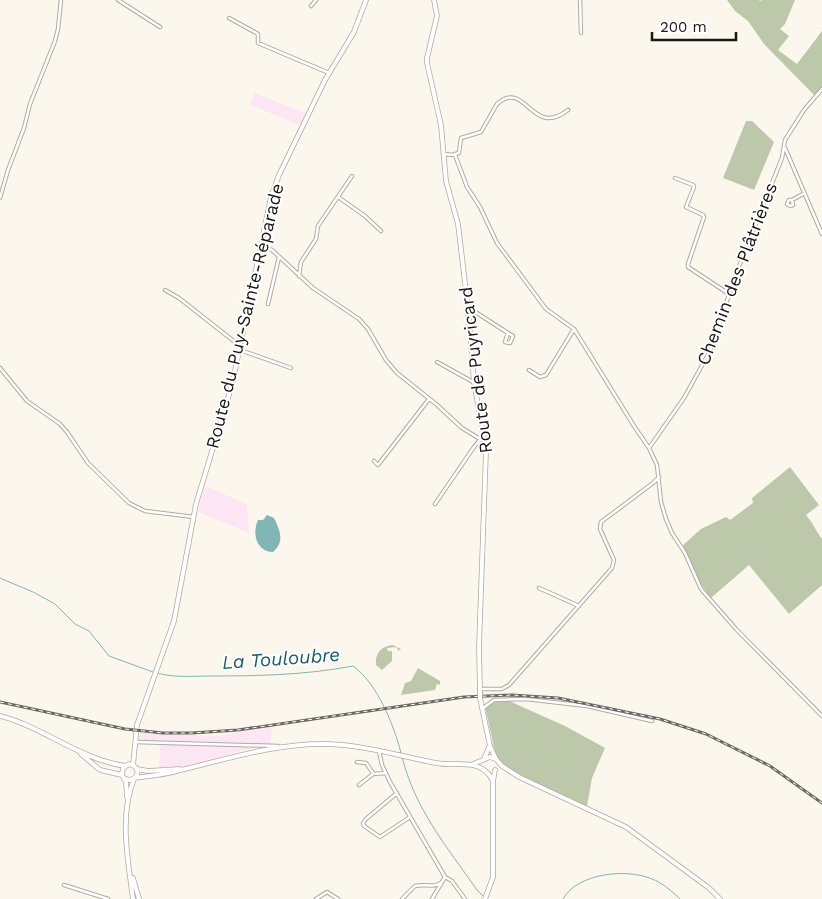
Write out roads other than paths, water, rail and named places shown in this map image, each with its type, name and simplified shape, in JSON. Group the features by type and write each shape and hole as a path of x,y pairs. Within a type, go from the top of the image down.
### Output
{"main road":[{"name":"Route de Puyricard","path":"434,0 436,16 427,63 441,125 446,181 458,224 474,382 487,462 480,646 480,698 490,746 497,761"},
{"name":"Route du Puy-Sainte-Réparade","path":"131,766 136,732 174,621 197,503 228,401 271,197 279,175 329,72 354,32 365,2"},
{"path":"0,716 29,726 94,757 148,771 187,768"},
{"name":"Route du Puy-Sainte-Réparade","path":"131,766 136,732"},
{"path":"71,747 100,770 123,776 129,780 156,776 245,753 284,746 326,744 344,745 397,754 438,764 483,768 494,781"},
{"path":"483,768 490,746"},
{"path":"466,765 493,757 506,770 626,827 709,888 720,899"},
{"path":"486,897 493,876 494,781 497,761"},
{"path":"131,766 123,768 123,776 127,787 126,841 137,899"},
{"path":"127,809 137,775 131,766"},
{"path":"488,772 506,770"}],"street":[{"path":"0,198 8,170 24,128 30,104 55,41 61,0"},
{"path":"118,0 160,27"},
{"path":"311,6 316,0"},
{"path":"580,0 580,33"},
{"path":"229,18 258,34 258,43 329,72"},
{"name":"Chemin des Plâtrières","path":"649,448 684,398 710,351 729,294 782,158 785,140 804,110 822,89"},
{"path":"444,154 459,153 461,138 481,132 497,104 511,97 518,99 542,118 548,119 568,110"},
{"path":"784,146 803,194 822,234"},
{"path":"455,154 467,187 480,207 497,243 546,309 574,329 649,448 657,465 661,502 666,519 672,533 685,553 701,589 736,629 822,716"},
{"path":"299,276 301,262 315,241 318,226 352,176"},
{"path":"675,178 693,185 694,187 686,207 703,215 704,218 688,267 729,294"},
{"path":"792,200 803,194"},
{"path":"338,197 365,216 381,231"},
{"path":"260,245 267,247 279,256 314,289 365,325 392,368 462,428 482,440 474,446 435,504"},
{"path":"268,304 279,256"},
{"path":"165,290 180,298 239,348 290,368"},
{"path":"468,308 508,333"},
{"path":"529,370 540,376 546,375 574,329"},
{"path":"437,362 474,382"},
{"path":"0,368 27,401 60,424 88,463 129,503 145,511 194,517"},
{"path":"374,461 378,465 429,399"},
{"path":"480,691 502,688 509,685 578,606 613,564 612,554 600,529 600,522 659,477"},
{"path":"539,588 578,606"},
{"path":"482,709 494,700 526,699 587,706 652,721"},
{"path":"135,742 284,746"},
{"path":"245,753 246,745"},
{"path":"380,751 382,765 386,773 445,877 452,881 465,899"},
{"path":"357,762 366,764 373,774"},
{"path":"359,785 373,774 386,773"},
{"path":"397,793 366,820 363,823 364,826 380,837 410,816"},
{"path":"432,899 445,877"},
{"path":"402,899 415,886 432,887 442,882"},
{"path":"64,885 108,899"},
{"path":"316,899 327,892 338,899"}],"water":[{"path":"267,515 274,518 280,536 279,544 273,552 263,549 259,545 255,530 258,520 263,520"}],"waterway":[{"name":"La Touloubre","path":"0,578 55,604 75,624 89,631 109,656 153,672"},
{"name":"La Touloubre","path":"157,673 170,676 264,675 300,673 353,666 362,673 377,694 394,730 401,753"},
{"name":"La Touloubre","path":"402,757 415,794 433,827 477,890 484,897"},
{"name":"La Touloubre","path":"563,899 579,883 603,875 617,874 630,874 652,879 659,882 680,899"}],"railway":[{"path":"0,702 125,729 163,733 192,733 238,730 464,697 512,695 558,698 660,719 706,734 770,766 822,803"}]}
